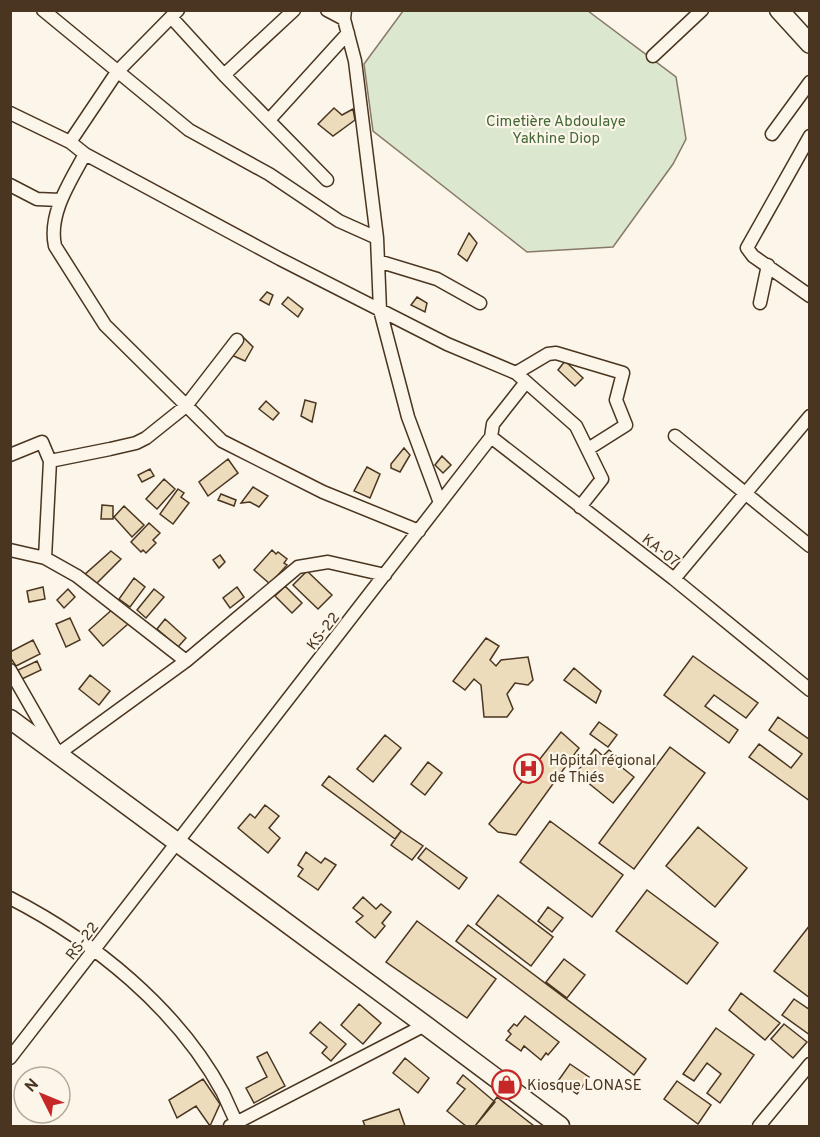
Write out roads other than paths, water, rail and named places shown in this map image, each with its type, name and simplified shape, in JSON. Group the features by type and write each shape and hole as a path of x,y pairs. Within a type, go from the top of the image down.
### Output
{"main road":[{"path":"10,719 560,1126"}],"street":[{"path":"43,10 189,130 268,174 339,221 377,238"},
{"path":"225,75 294,10"},
{"path":"327,10 345,15 355,61 377,238 380,310 408,417 440,503"},
{"path":"653,56 702,10"},
{"path":"70,142 117,72 175,14 225,75 327,180"},
{"path":"268,120 348,33"},
{"path":"772,134 810,82"},
{"path":"10,113 70,142 85,154 280,259 447,344 516,373 576,426 588,449 602,479 580,507"},
{"path":"810,136 747,248 753,256 810,296"},
{"path":"85,154 60,200 52,236 54,246 105,325 222,441 323,492 419,531"},
{"path":"11,186 37,199 60,200"},
{"path":"378,261 437,279 480,303"},
{"path":"760,303 768,265"},
{"path":"50,461 136,443 186,406 237,340"},
{"path":"516,373 548,354 556,353 623,373 616,400 626,425 588,449"},
{"name":"KS-22","path":"178,843 491,437 493,424 526,382"},
{"path":"674,579 810,416"},
{"path":"675,436 810,546"},
{"name":"KA-07","path":"491,437 674,579 810,690"},
{"path":"10,455 42,441 50,461 45,558"},
{"path":"10,550 45,558 77,576 186,661"},
{"path":"10,670 58,754 186,661 298,567 328,562 385,575"},
{"name":"RS-22","path":"10,1058 178,843"},
{"path":"10,898 63,929 126,976 152,1000 178,1028 208,1069 223,1094 234,1125 425,1025"},
{"path":"764,1125 810,1064"}],"place":[{"name":"Hôpital régional de Thiés","path":"528,769"},
{"name":"Kiosque LONASE","path":"506,1085"}],"park label":[{"name":"Cimetière Abdoulaye Yakhine Diop","path":"556,130"}]}
